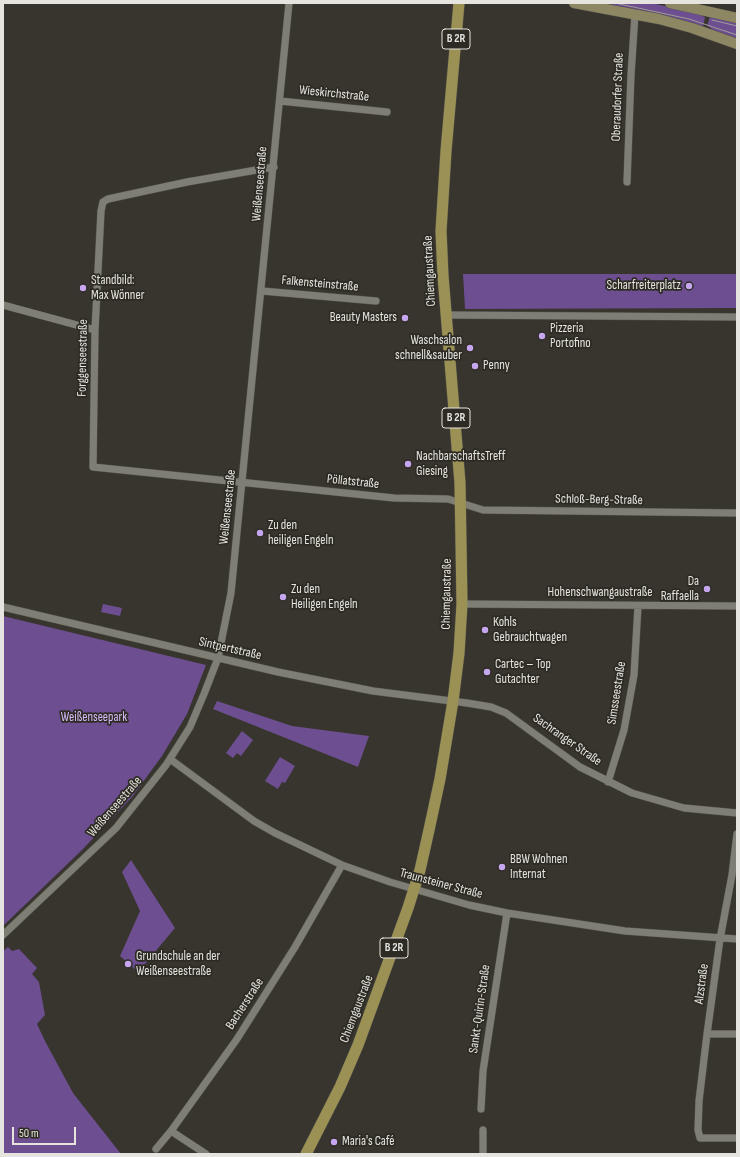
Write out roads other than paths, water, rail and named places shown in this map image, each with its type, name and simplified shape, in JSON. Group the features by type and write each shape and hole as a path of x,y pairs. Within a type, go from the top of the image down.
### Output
{"main road":[{"path":"574,3 680,24 737,44"},
{"path":"670,3 737,18"},
{"name":"Chiemgaustraße","path":"306,1154 340,1087 358,1045 376,1000 414,890 422,862 440,779 453,701 459,653 462,604 461,503 442,256 442,217 445,158 458,5"}],"street":[{"name":"Weißenseestraße","path":"3,935 116,828 170,759 190,727 218,658 231,593 290,3"},
{"name":"Oberaudorfer Straße","path":"627,182 635,14"},
{"name":"Wieskirchstraße","path":"280,101 386,112"},
{"name":"Forggenseestraße","path":"242,483 93,467 95,330 101,211 103,202 108,199 188,182 274,167"},
{"name":"Falkensteinstraße","path":"262,291 376,301"},
{"path":"3,305 95,330"},
{"path":"446,315 737,317"},
{"name":"Pöllatstraße","path":"242,483 394,498 441,499 461,503"},
{"name":"Schloß-Berg-Straße","path":"461,503 483,510 737,513"},
{"name":"Hohenschwangaustraße","path":"462,604 737,606"},
{"name":"Simsseestraße","path":"608,782 624,730 634,675 638,606"},
{"name":"Sintpertstraße","path":"3,607 278,672 372,691 453,701"},
{"name":"Sachranger Straße","path":"453,701 482,705 506,713 580,767 632,793 684,808 737,813"},
{"name":"Traunsteiner Straße","path":"170,759 254,821 283,838 342,865 414,890 469,905 507,913 625,931 737,939"},
{"name":"Alzstraße","path":"737,834 732,874 720,938 707,1034 699,1101 698,1130 700,1138 737,1138"},
{"name":"Bacherstraße","path":"156,1149 171,1131 237,1039 298,941 342,865"},
{"name":"Sankt-Quirin-Straße","path":"481,1109 483,1071 507,913"},
{"path":"707,1034 737,1034"},
{"path":"483,1130 483,1154"},
{"path":"171,1131 206,1154"}],"tram line":[{"path":"615,3 689,19 737,35"},
{"path":"712,20 737,26"}],"place":[{"name":"Scharfreiterplatz","path":"689,286"},
{"name":"Standbild: Max Wönner","path":"83,288"},
{"name":"Beauty Masters","path":"405,318"},
{"name":"Pizzeria Portofino","path":"542,336"},
{"name":"Waschsalon schnell&sauber","path":"470,348"},
{"name":"Penny","path":"475,366"},
{"name":"NachbarschaftsTreff Giesing","path":"408,464"},
{"name":"Zu den heiligen Engeln","path":"260,533"},
{"name":"Da Raffaella","path":"707,589"},
{"name":"Zu den Heiligen Engeln","path":"283,597"},
{"name":"Kohls Gebrauchtwagen","path":"485,630"},
{"name":"Cartec – Top Gutachter","path":"487,672"},
{"name":"BBW Wohnen Internat","path":"502,867"},
{"name":"Grundschule an der Weißenseestraße","path":"128,964"},
{"name":"Maria's Café","path":"334,1142"}],"park label":[{"name":"Weißenseepark","path":"94,718"}]}
